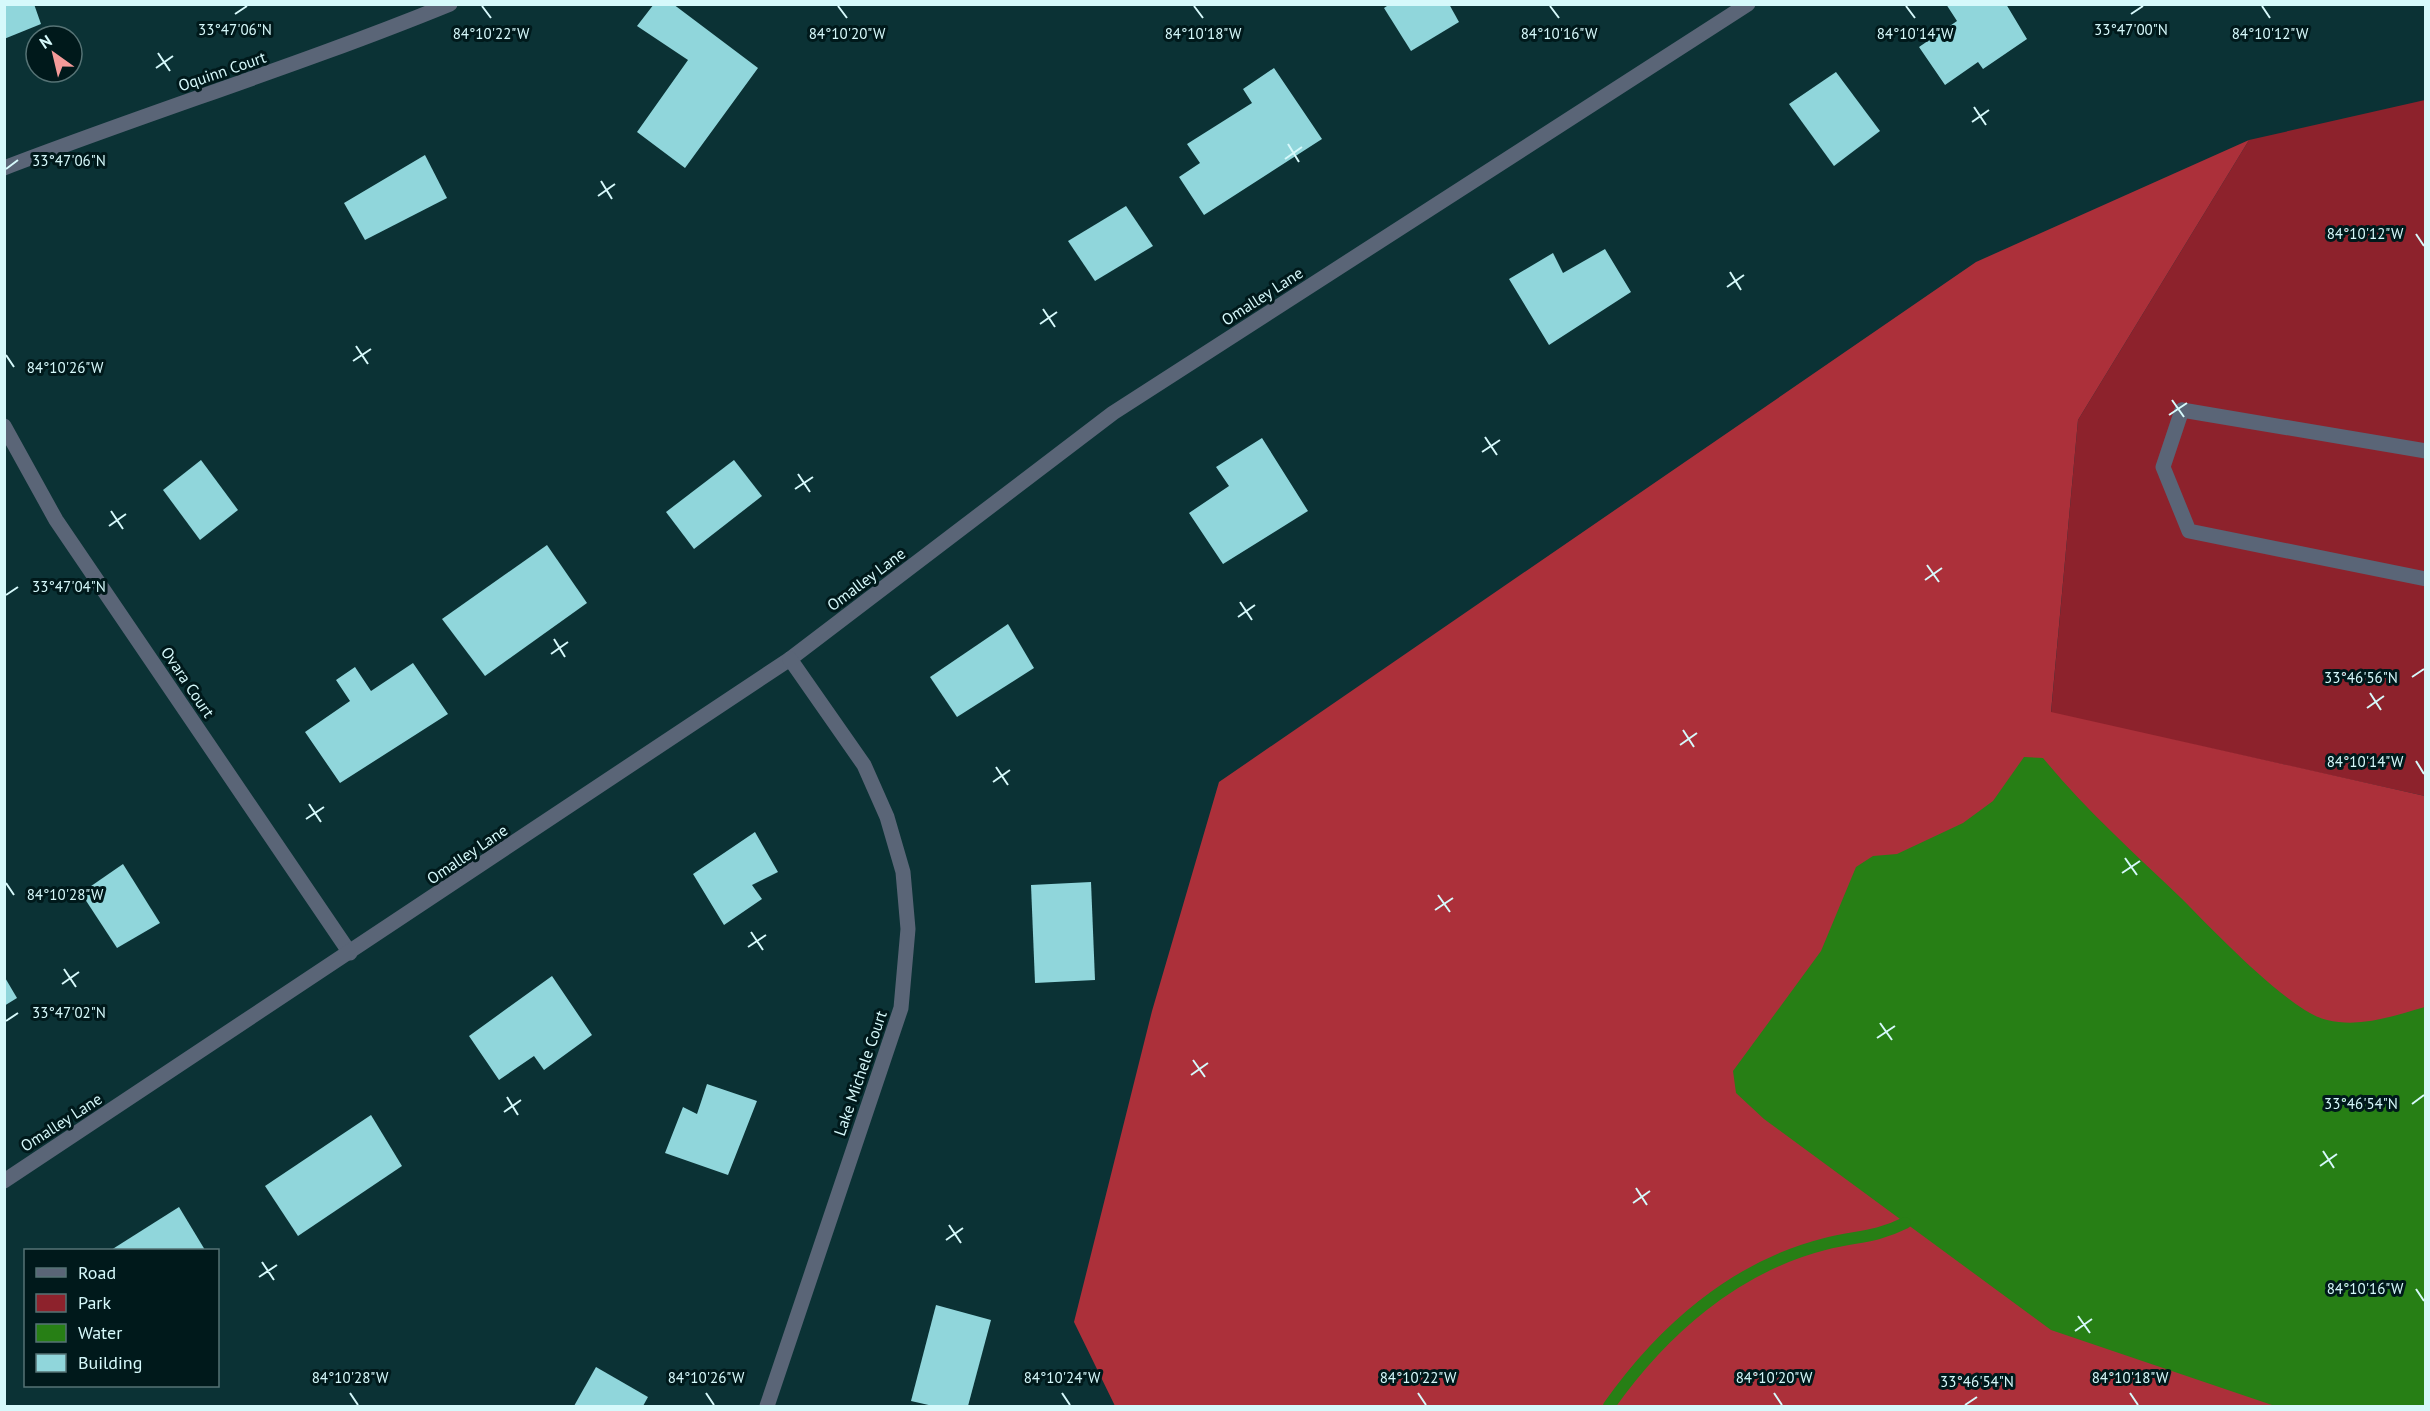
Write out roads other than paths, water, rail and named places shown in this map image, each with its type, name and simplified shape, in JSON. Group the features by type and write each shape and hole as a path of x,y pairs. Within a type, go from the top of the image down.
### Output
{"street":[{"name":"Oquinn Court","path":"4,168 341,48 450,4"},
{"name":"Omalley Lane","path":"4,1181 790,659 1113,413 1748,4"},
{"path":"2426,451 2182,410 2163,467 2189,531 2426,579"},
{"name":"Ovara Court","path":"4,426 56,520 350,953"},
{"name":"Lake Michele Court","path":"767,1407 901,1008 908,929 903,872 887,817 864,765 790,659"}],"water":[{"path":"2024,757 2043,758 2093,813 2231,948 2272,986 2311,1014 2327,1020 2352,1023 2377,1020 2425,1007 2425,1406 2275,1406 2051,1330 1764,1119 1736,1093 1733,1071 1821,951 1856,867 1873,856 1897,854 1963,823 1993,801"}],"waterway":[{"path":"1609,1406 1652,1352 1677,1328 1703,1306 1760,1268 1792,1254 1884,1231 1905,1223"}]}
